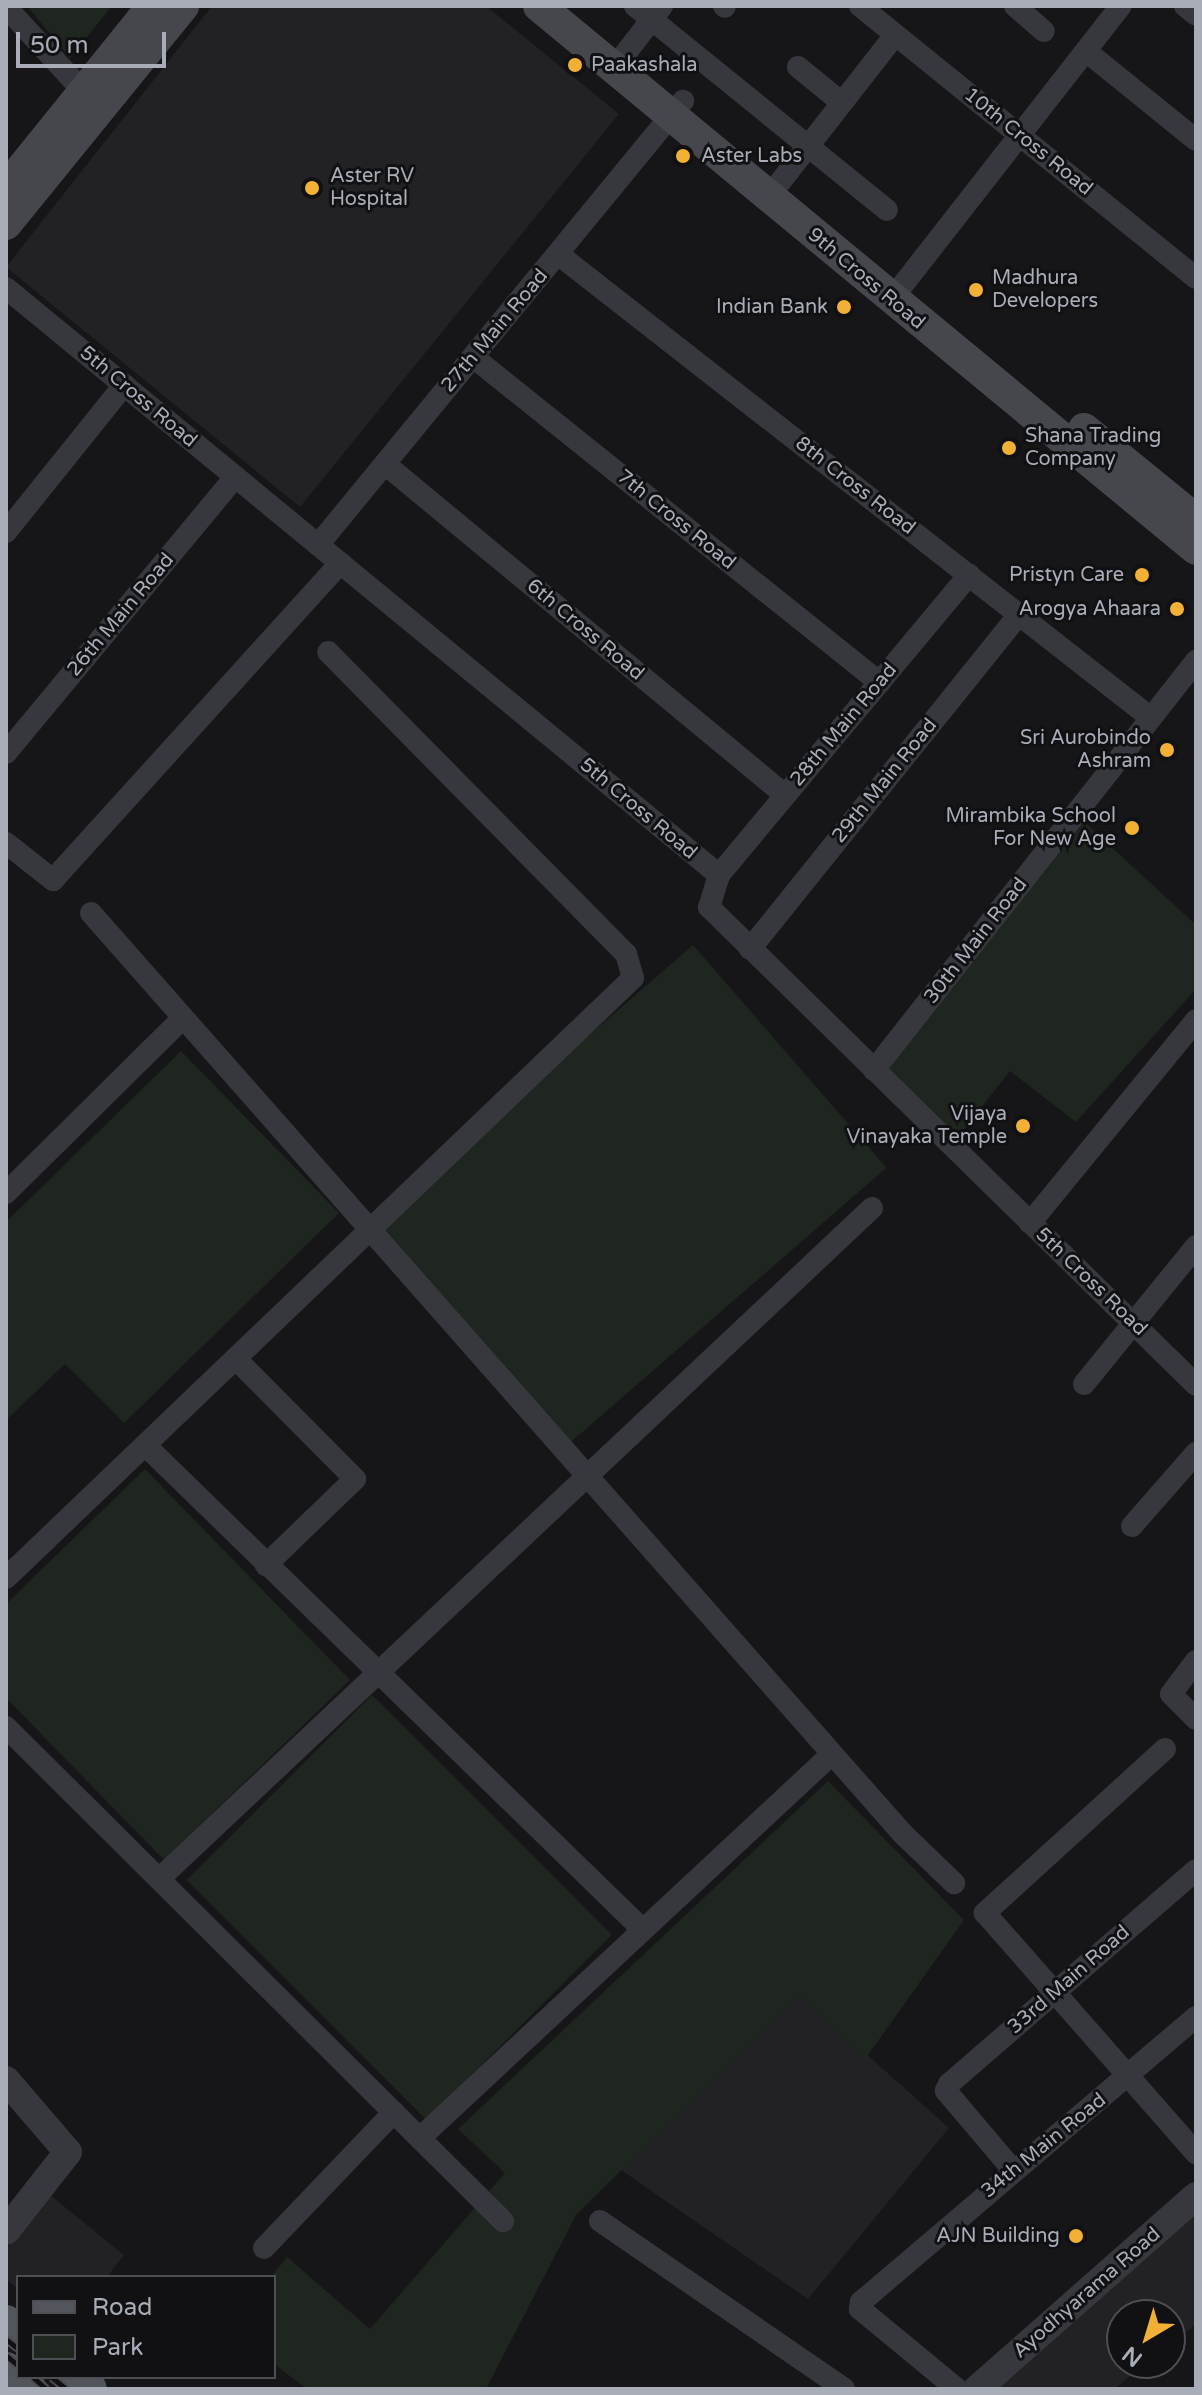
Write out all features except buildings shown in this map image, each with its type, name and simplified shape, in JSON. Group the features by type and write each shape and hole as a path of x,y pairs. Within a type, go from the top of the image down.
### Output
{"main road":[{"path":"6,188 153,6"},
{"path":"6,224 183,6"},
{"name":"9th Cross Road","path":"539,6 781,181 898,292 1196,520"},
{"name":"9th Cross Road","path":"568,6 625,54 678,109 898,292 1196,549"}],"street":[{"name":"10th Cross Road","path":"860,6 1196,278"},
{"path":"1015,6 1044,31"},
{"path":"898,292 1121,6"},
{"path":"1185,6 1196,15"},
{"path":"6,7 84,92"},
{"path":"625,54 650,10 887,210"},
{"path":"781,181 895,35"},
{"path":"1086,51 1196,140"},
{"path":"798,67 841,102"},
{"name":"27th Main Road","path":"318,545 678,109"},
{"name":"8th Cross Road","path":"558,254 1151,718"},
{"name":"5th Cross Road","path":"6,288 719,875 709,907 1196,1385"},
{"name":"7th Cross Road","path":"473,357 880,683"},
{"path":"6,532 124,385"},
{"name":"6th Cross Road","path":"385,464 785,795"},
{"name":"26th Main Road","path":"6,753 235,477"},
{"path":"6,843 53,880 340,563"},
{"name":"28th Main Road","path":"719,875 969,575"},
{"name":"29th Main Road","path":"750,949 1019,614"},
{"path":"6,1578 623,994 635,970 328,652"},
{"name":"30th Main Road","path":"874,1070 1196,661"},
{"path":"91,913 832,1754 954,1883"},
{"path":"7,1191 183,1018"},
{"path":"1030,1223 1196,1020"},
{"path":"159,1879 378,1679 587,1476 872,1208"},
{"path":"1084,1384 1135,1325 1196,1246"},
{"path":"236,1359 355,1479 266,1565"},
{"path":"145,1445 378,1679 643,1930"},
{"path":"1132,1526 1196,1453"},
{"path":"1196,1661 1172,1688 1173,1701 1196,1719"},
{"path":"6,1727 503,2221"},
{"path":"1165,1749 985,1913 1132,2075 1196,2153"},
{"path":"420,2138 832,1754"},
{"name":"33rd Main Road","path":"1013,2170 946,2091 1196,1870"},
{"name":"34th Main Road","path":"957,2389 860,2309 1013,2170 1132,2075 1196,2017"},
{"path":"6,2080 68,2156 6,2231"},
{"path":"264,2248 394,2112"},
{"name":"Ayodhyarama Road","path":"977,2389 1196,2196"},
{"path":"600,2221 844,2389"}],"shaded area":[{"name":"Aster RV Hospital","path":"212,6 486,6 619,114 300,507 6,267"},
{"path":"799,1994 949,2128 808,2299 621,2170"},
{"path":"50,2195 124,2255 109,2275 16,2275 16,2288 6,2280 6,2249"},
{"path":"1196,2206 1196,2324 1186,2332 1186,2299 1106,2299 1106,2379 1127,2379 1114,2389 984,2389"}],"green space":[{"path":"27,6 112,6 70,58"},
{"path":"1081,819 1196,925 1196,989 1076,1122 1010,1071 958,1137 886,1066"},
{"path":"693,945 887,1168 564,1448 371,1225"},
{"path":"181,1051 339,1213 124,1423 65,1364 6,1420 6,1222"},
{"path":"145,1469 350,1680 164,1860 6,1698 6,1604"},
{"path":"372,1695 612,1935 426,2120 187,1880"},
{"path":"828,1781 964,1920 866,2058 799,1995 576,2215 486,2389 307,2389 276,2366 276,2275 273,2275 287,2257 370,2329 505,2173 458,2129"}],"railway":[{"path":"6,2339 16,2346"},
{"path":"6,2355 16,2363"},
{"path":"35,2379 47,2389"},
{"path":"54,2379 67,2389"}],"place":[{"name":"Paakashala","path":"575,65"},
{"name":"Aster Labs","path":"683,156"},
{"name":"Aster RV Hospital","path":"312,188"},
{"name":"Madhura Developers","path":"976,290"},
{"name":"Indian Bank","path":"844,307"},
{"name":"Shana Trading Company","path":"1009,448"},
{"name":"Pristyn Care","path":"1142,575"},
{"name":"Arogya Ahaara","path":"1177,609"},
{"name":"Sri Aurobindo Ashram","path":"1167,750"},
{"name":"Mirambika School For New Age","path":"1132,828"},
{"name":"Vijaya Vinayaka Temple","path":"1023,1126"},
{"name":"AJN Building","path":"1076,2236"}]}
